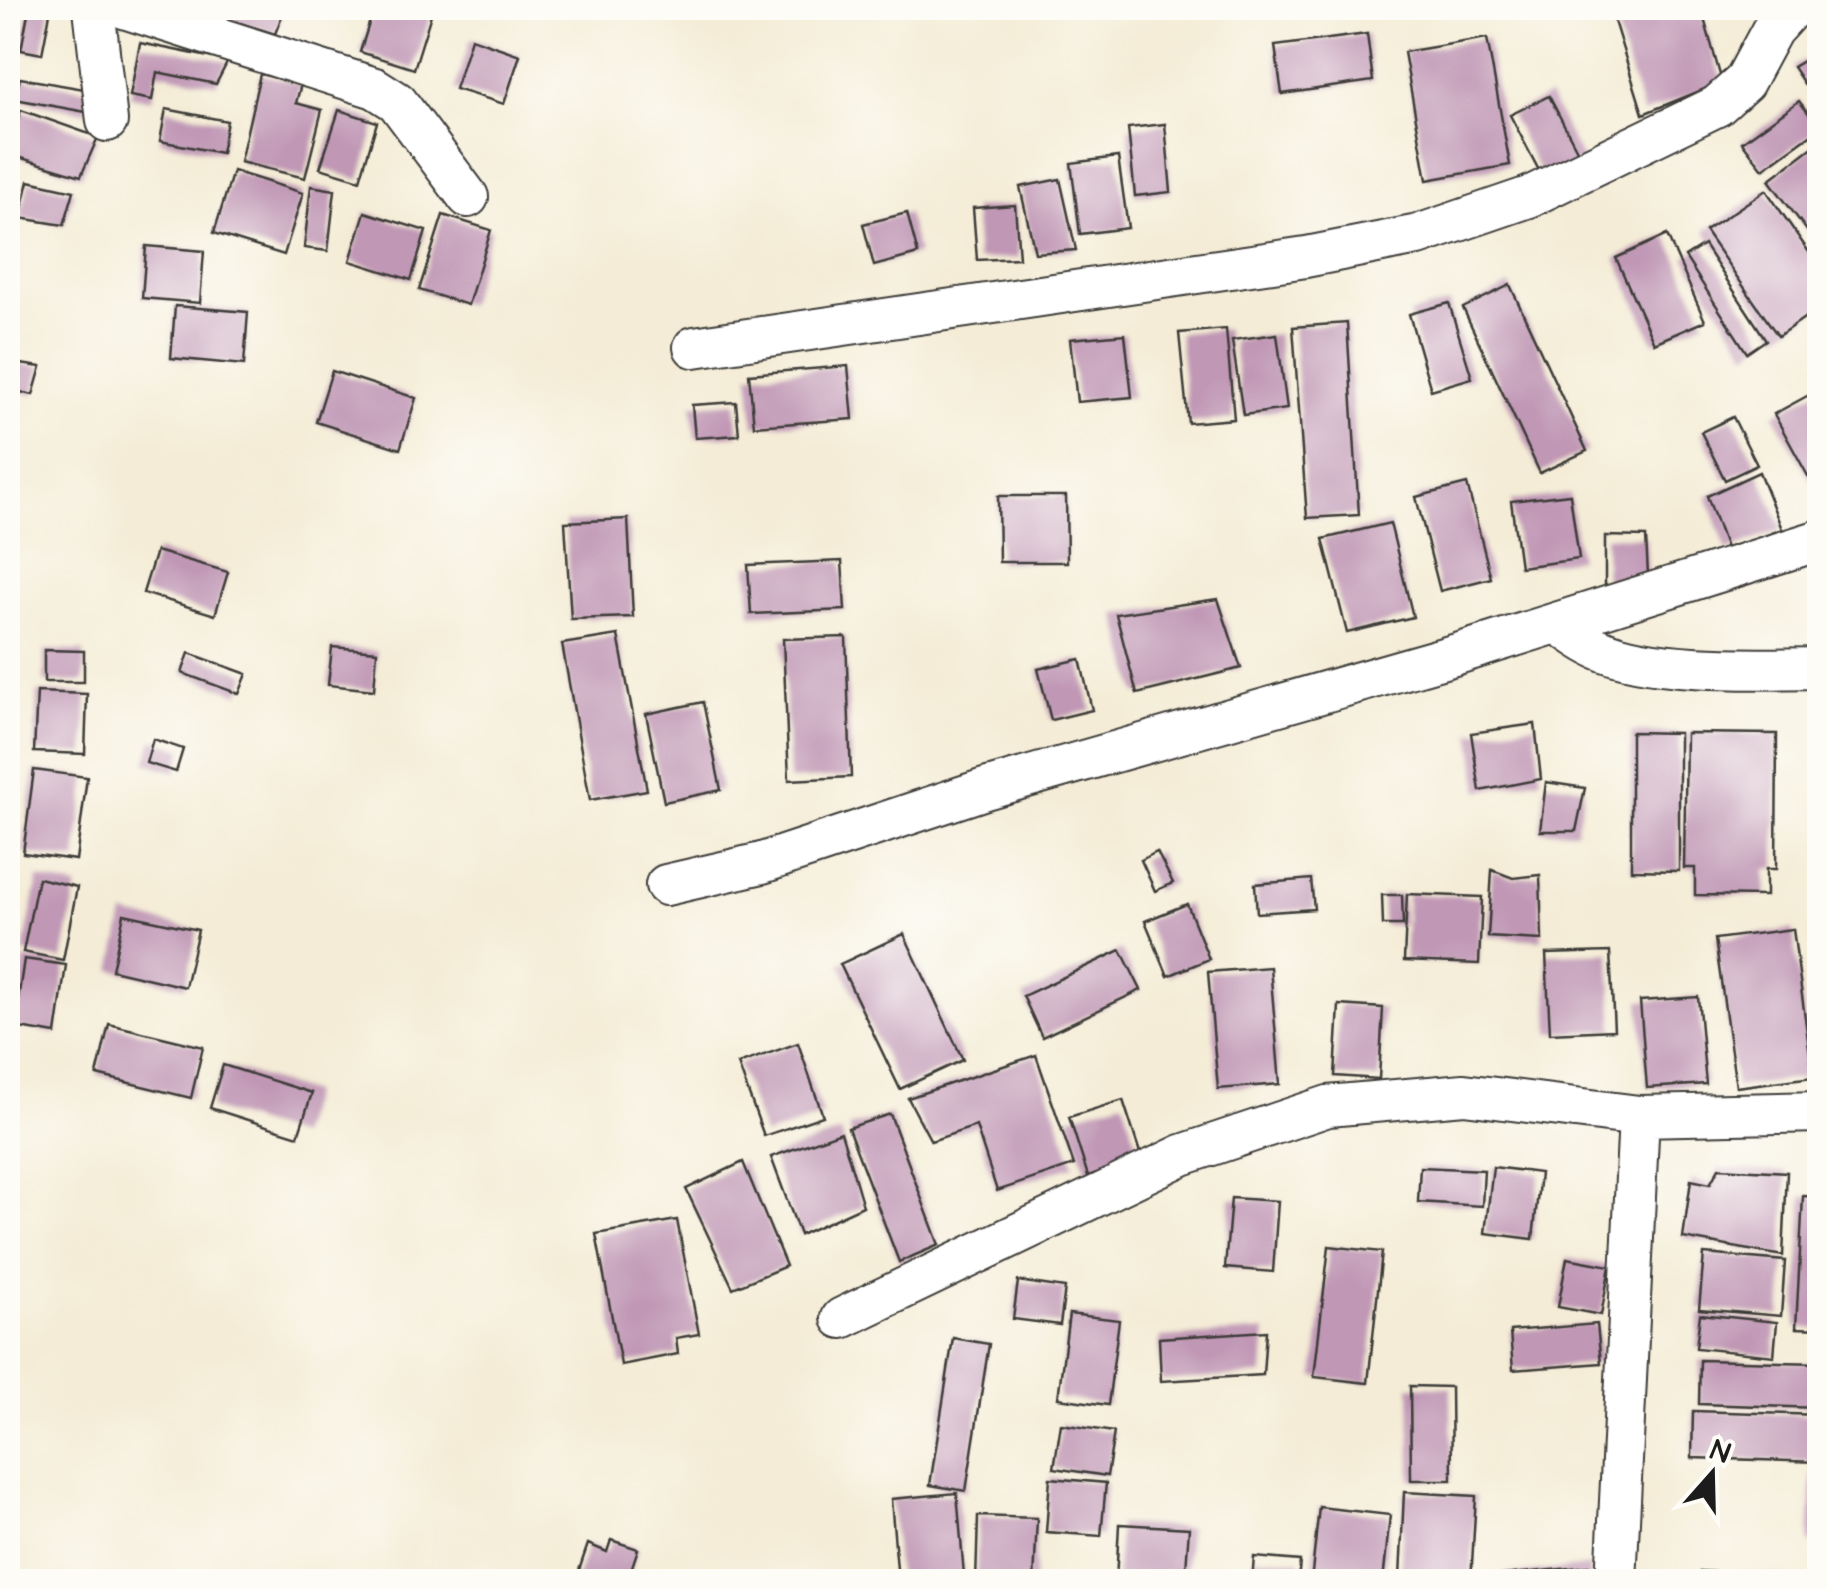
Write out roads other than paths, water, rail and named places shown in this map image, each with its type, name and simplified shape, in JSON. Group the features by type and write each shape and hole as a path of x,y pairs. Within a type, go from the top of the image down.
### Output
{"street":[{"path":"94,8 107,121"},
{"path":"124,8 375,88 398,102 468,197"},
{"path":"694,347 1306,257 1418,235 1530,197 1717,106 1744,82 1772,30 1792,8"},
{"path":"666,884 762,863 985,790 1557,623 1820,540"},
{"path":"1557,623 1594,648 1625,658 1750,670 1820,668"},
{"path":"842,1318 1182,1155 1328,1106 1464,1094 1639,1116 1820,1112"},
{"path":"1616,1582 1639,1116"}]}
